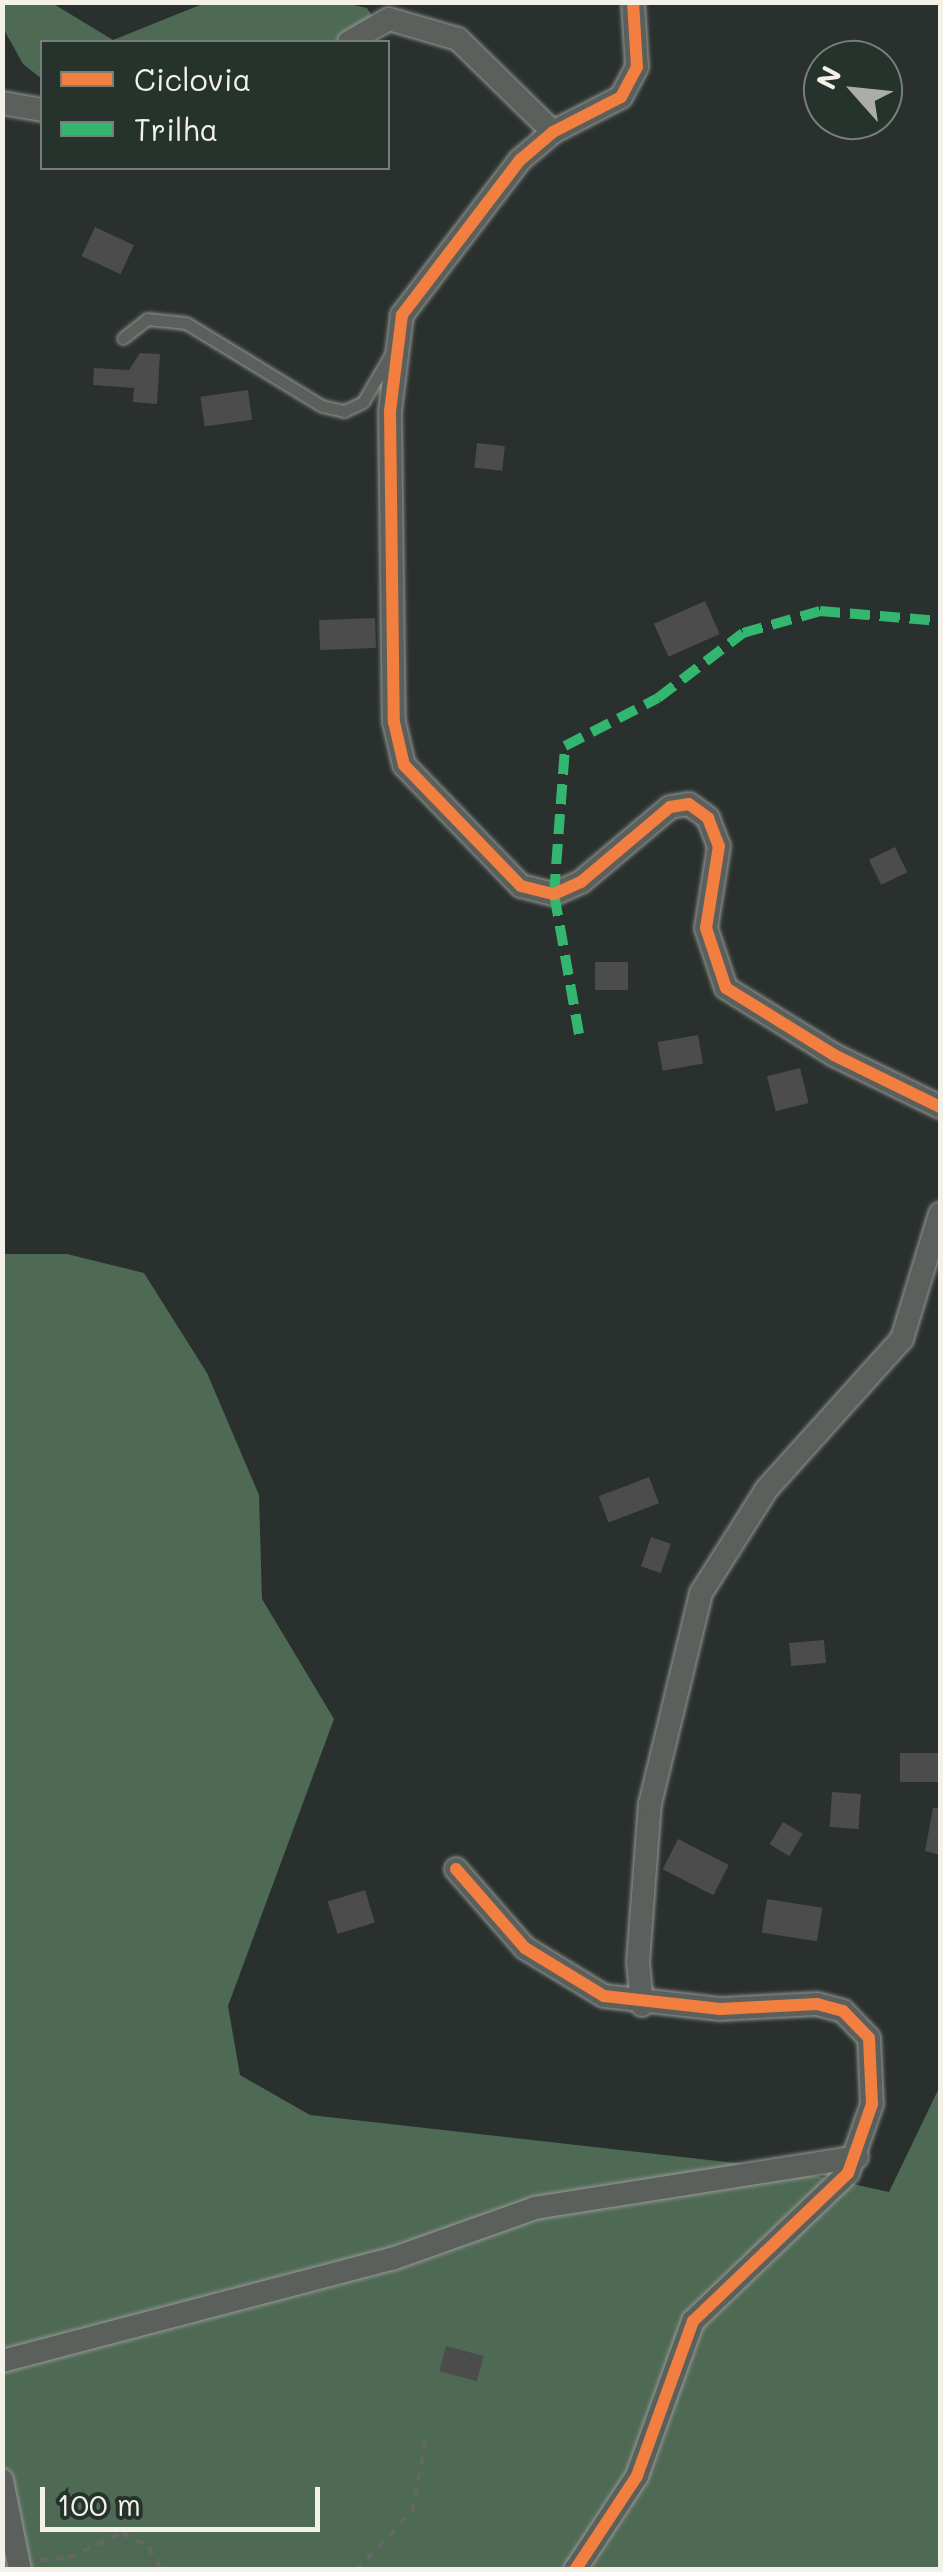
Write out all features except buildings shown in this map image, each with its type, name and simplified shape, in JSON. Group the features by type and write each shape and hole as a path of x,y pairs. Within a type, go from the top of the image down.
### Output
{"street":[{"path":"633,2 637,67 621,97 554,132 520,160 424,281 402,315 391,354 394,722 404,764 521,886 554,894 581,882 670,807 688,804 708,818 719,846 706,928 726,988 834,1055 940,1107"},
{"path":"352,40 389,19 415,20 469,48 554,132"},
{"path":"2,102 40,110"},
{"path":"642,2005 638,1962 652,1788 701,1594 766,1490 902,1339 940,1214"},
{"path":"456,1870 525,1948 604,1996 642,2005 843,2011 869,2038 872,2071 856,2157 830,2196 693,2321 637,2476 575,2570"},
{"path":"2,2360 392,2259 536,2208 856,2157"},
{"path":"2,2480 20,2565"}],"lane":[{"path":"123,338 147,319 186,323 322,406 344,411 363,402 391,354"}],"path":[{"path":"356,2570 412,2512 428,2434"},
{"path":"20,2565 68,2558 122,2533 150,2547 161,2570"}],"green space":[{"path":"2,3 52,3 113,40 40,40 40,77 23,64 3,28"},
{"path":"205,3 345,3 367,8 377,23 356,40 113,40"},
{"path":"2,1254 67,1254 144,1273 207,1373 259,1495 262,1599 334,1719 228,2006 240,2075 310,2115 780,2168 889,2192 940,2086 940,2569 3,2570"}],"marked path":[{"path":"579,1034 554,894 565,746 658,698 743,633 820,611 940,621"}],"cycle path":[{"path":"633,2 637,67 621,97 553,132 520,160 402,315 390,412 394,722 404,765 521,886 554,894 581,882 670,807 689,804 708,818 719,846 706,928 726,988 834,1055 940,1107"},
{"path":"456,1869 525,1948 604,1996 720,2009 817,2004 843,2011 869,2038 872,2104 848,2173 693,2321 637,2476 575,2570"}]}
